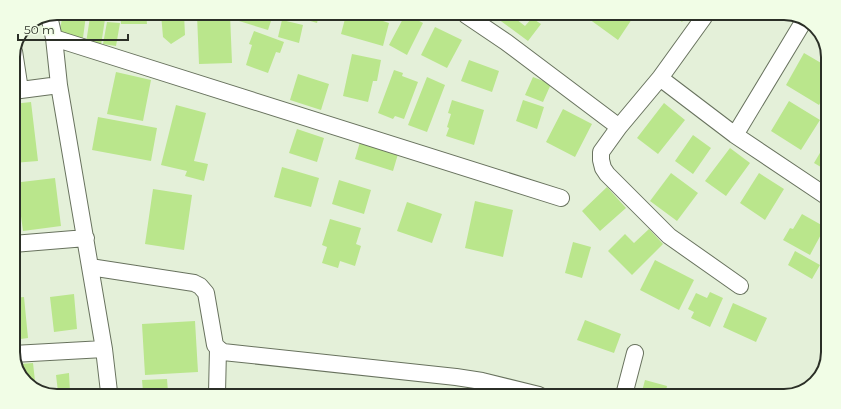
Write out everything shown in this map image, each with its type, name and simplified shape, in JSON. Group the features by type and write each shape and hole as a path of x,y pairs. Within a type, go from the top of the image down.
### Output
{"street":[{"path":"473,20 506,42 620,127"},
{"path":"702,20 660,78 601,152 601,160 603,168 669,236 740,286"},
{"path":"50,21 54,38 59,85 104,348 109,389"},
{"path":"734,136 802,25"},
{"path":"54,38 561,198"},
{"path":"660,78 734,136 821,193"},
{"path":"20,91 59,85"},
{"path":"20,243 86,238"},
{"path":"90,267 194,283 200,286 206,293 215,345 223,352 456,377 518,389"},
{"path":"20,354 104,348"},
{"path":"217,389 218,349"},
{"path":"626,389 635,353"}],"building":[{"path":"62,20 85,20 83,38 59,35"},
{"path":"90,20 105,20 101,45 86,43"},
{"path":"121,20 147,20 147,24 121,24"},
{"path":"162,20 184,20 185,35 171,44 163,37"},
{"path":"197,20 230,20 232,63 199,64"},
{"path":"239,20 271,20 268,30"},
{"path":"282,20 303,25 299,43 278,37"},
{"path":"307,20 318,20 317,23"},
{"path":"345,20 383,20 389,23 383,46 341,34"},
{"path":"402,20 417,20 423,23 407,55 389,45"},
{"path":"499,20 517,20 525,26 530,20 535,20 541,24 528,41"},
{"path":"590,20 631,20 618,40"},
{"path":"107,22 120,23 116,46 103,44"},
{"path":"435,27 462,40 447,68 421,55"},
{"path":"254,31 284,42 280,53 276,52 268,73 246,65 252,45 249,44"},
{"path":"804,53 821,63 821,101 819,105 786,85"},
{"path":"352,54 381,60 377,81 373,81 368,102 343,96"},
{"path":"469,60 499,71 492,92 461,81"},
{"path":"394,70 403,73 402,76 418,82 404,119 395,116 393,119 378,113"},
{"path":"116,72 151,80 143,121 107,114"},
{"path":"298,74 329,84 321,110 290,100"},
{"path":"427,77 445,85 427,132 408,125"},
{"path":"533,77 551,84 543,102 525,95"},
{"path":"452,100 484,110 474,145 446,136 451,114 448,113"},
{"path":"523,100 544,107 537,129 516,121"},
{"path":"789,101 820,120 801,150 771,131"},
{"path":"31,102 38,161 20,162 20,103"},
{"path":"664,103 685,120 658,154 637,138"},
{"path":"176,105 206,113 194,161 208,164 204,181 185,176 187,171 161,165"},
{"path":"563,109 592,124 575,157 546,142"},
{"path":"98,117 157,128 151,161 92,150"},
{"path":"297,129 324,138 317,162 289,153"},
{"path":"693,135 711,148 693,174 675,161"},
{"path":"360,142 398,154 393,171 355,159"},
{"path":"730,148 750,163 726,196 705,181"},
{"path":"821,151 821,167 814,163"},
{"path":"282,167 319,178 311,207 274,197"},
{"path":"671,173 698,193 677,221 650,201"},
{"path":"759,173 784,189 765,220 740,203"},
{"path":"55,178 61,226 23,231 20,209 20,182"},
{"path":"339,180 371,190 364,214 332,204"},
{"path":"607,187 626,208 600,231 582,211"},
{"path":"153,189 192,195 184,250 145,244"},
{"path":"475,201 513,210 503,257 465,248"},
{"path":"407,202 442,214 432,243 397,231"},
{"path":"802,214 821,225 821,234 810,255 783,240 790,228 793,229"},
{"path":"330,219 361,228 356,244 361,246 355,266 340,261 338,268 322,263 327,247 322,245"},
{"path":"649,229 663,244 632,275 608,251 625,234 634,243"},
{"path":"573,242 591,247 582,278 565,273"},
{"path":"795,251 820,265 812,279 788,265"},
{"path":"655,260 694,280 679,310 640,290"},
{"path":"710,292 723,298 710,327 691,318 694,312 688,309 696,293 707,298"},
{"path":"74,294 77,329 54,332 50,297"},
{"path":"20,297 24,297 28,338 20,339"},
{"path":"733,303 767,318 756,342 723,327"},
{"path":"585,320 621,334 614,353 577,340"},
{"path":"195,321 198,372 145,375 142,324"},
{"path":"33,363 35,382 26,373 22,364"},
{"path":"69,373 70,389 58,389 56,375"},
{"path":"167,379 168,389 143,389 142,380"},
{"path":"645,380 667,386 666,389 643,389"}]}
